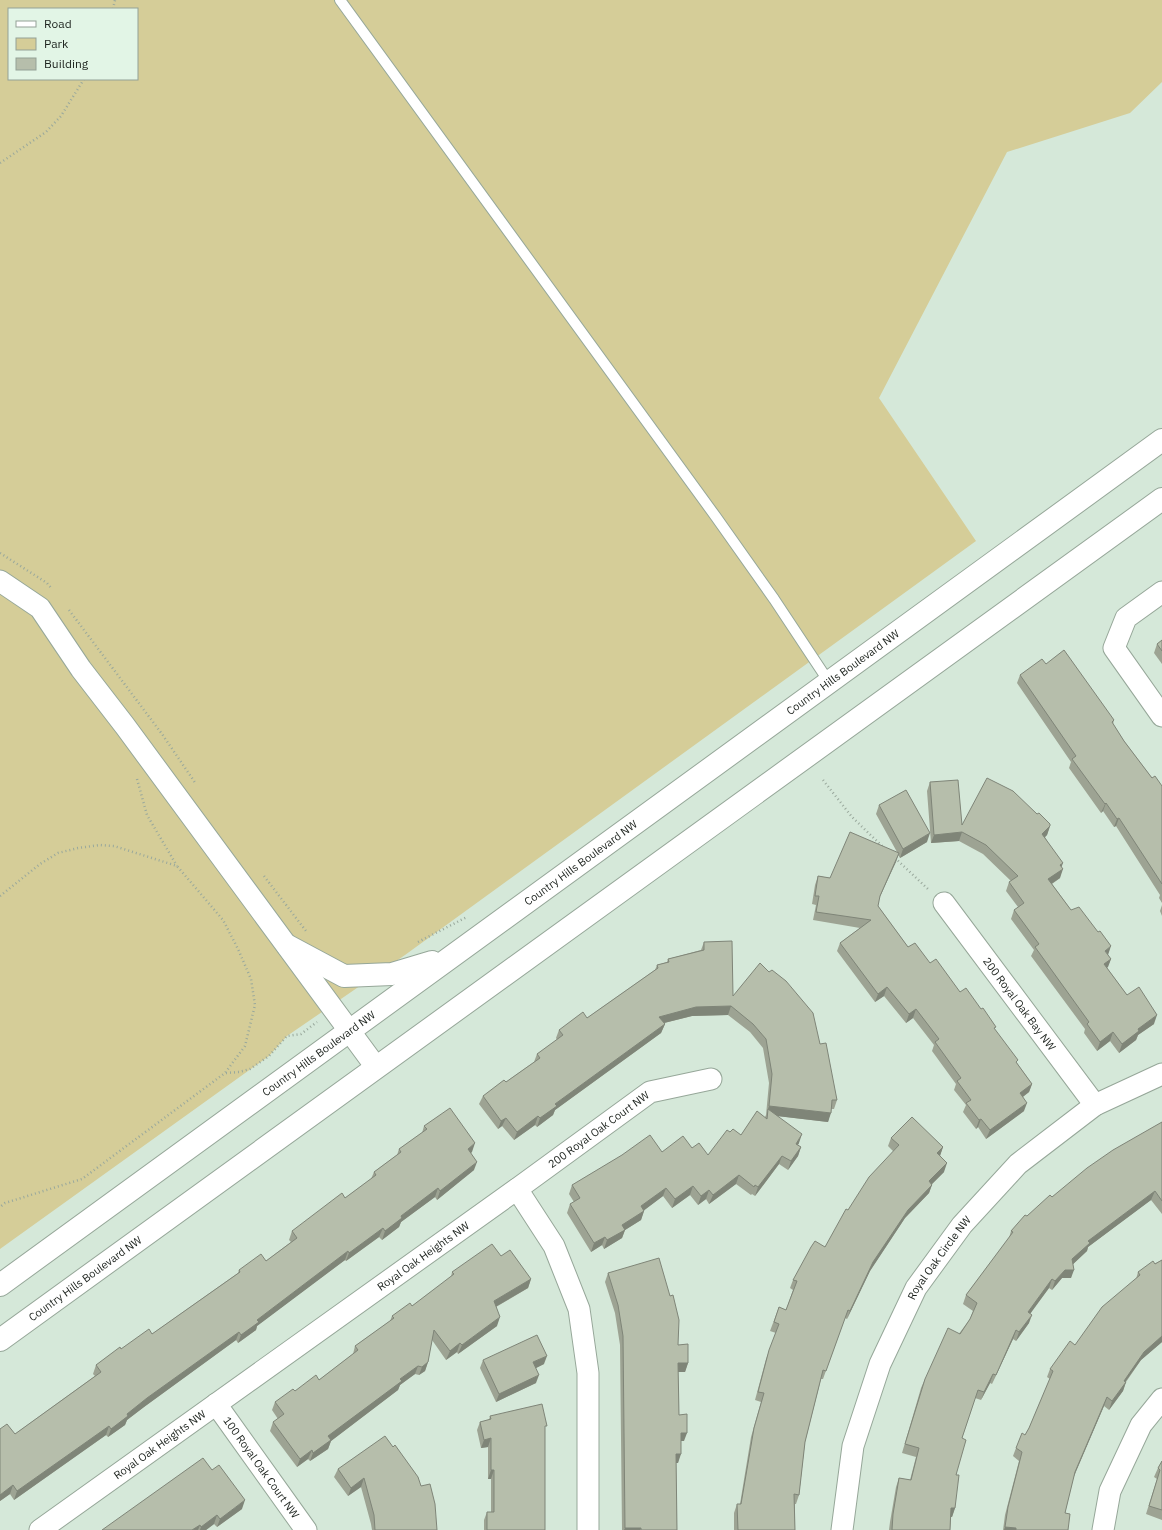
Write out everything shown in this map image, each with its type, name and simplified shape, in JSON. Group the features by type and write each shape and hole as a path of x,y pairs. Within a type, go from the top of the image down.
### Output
{"main road":[{"name":"Country Hills Boulevard NW","path":"0,1284 1162,440"},
{"name":"Country Hills Boulevard NW","path":"0,1340 1162,499"},
{"path":"288,946 344,976 392,974 449,957"}],"street":[{"path":"0,581 40,608 81,669 125,726 376,1067"},
{"path":"1162,592 1126,618 1114,648 1162,716"},
{"name":"200 Royal Oak Bay NW","path":"944,903 1095,1105"},
{"name":"Royal Oak Circle NW","path":"842,1530 853,1446 880,1364 916,1288 962,1225 1018,1164 1095,1105 1162,1074"},
{"name":"200 Royal Oak Court NW","path":"517,1190 650,1092 711,1079"},
{"path":"517,1190 554,1246 579,1309 588,1373 588,1530"},
{"name":"Royal Oak Heights NW","path":"40,1530 517,1190"},
{"path":"1104,1530 1110,1491 1141,1425 1162,1399"},
{"name":"100 Royal Oak Court NW","path":"216,1404 306,1530"}],"lane":[{"path":"340,0 716,516 774,599 829,682"}],"path":[{"path":"0,163 46,132 61,116 83,80"},
{"path":"0,553 46,583 56,595"},
{"path":"66,607 162,734 197,785"},
{"path":"0,1207 5,1203 82,1179 225,1073 245,1046 252,1024 255,1005 251,979 238,949 223,920 177,866 147,814 136,774"},
{"path":"823,780 852,817 884,848"},
{"path":"0,896 40,864 58,853 78,848 100,845 114,846 177,866"},
{"path":"889,853 944,903"},
{"path":"262,874 310,936"},
{"path":"225,1073 239,1072 250,1069 270,1056 287,1036 300,1034"}],"green space":[{"path":"0,0 1162,0 1162,82 1130,113 1007,152 879,398 976,541 405,955 287,1036 269,1056 0,1249"}],"building":[{"path":"1162,640 1162,651 1157,644"},
{"path":"1064,650 1114,720 1112,722 1124,741 1152,778 1155,776 1162,786 1162,884 1119,818 1117,819 1106,803 1105,804 1072,759 1076,756 1020,675 1042,659 1046,664"},
{"path":"987,778 1013,791 1050,824 1050,826 1042,834 1063,863 1060,865 1063,869 1048,879 1071,910 1079,907 1111,946 1105,951 1111,959 1104,964 1127,995 1139,987 1157,1015 1138,1029 1139,1031 1122,1044 1113,1032 1100,1042 1087,1024 1089,1022 1035,947 1039,944 1014,910 1024,903 1009,882 1018,876 986,845 962,832 934,835 930,782 958,780 962,825"},
{"path":"906,790 930,833 903,849 879,805"},
{"path":"850,832 899,853 880,896 878,906 908,947 915,943 930,963 936,959 960,992 966,988 981,1009 983,1008 996,1027 994,1028 1018,1060 1016,1062 1032,1084 1020,1093 1027,1103 990,1130 981,1119 979,1120 966,1103 971,1100 957,1081 961,1078 935,1042 939,1039 916,1009 909,1014 887,987 878,994 840,943 871,920 816,912 819,896 815,896 818,876 830,878"},
{"path":"732,941 733,996 760,963 769,972 772,970 786,981 813,1013 820,1044 826,1043 837,1100 832,1100 831,1113 769,1106 772,1074 766,1039 753,1024 731,1006 696,1007 659,1017 665,1024 555,1104 557,1106 540,1118 538,1116 517,1132 506,1118 501,1121 483,1096 504,1080 506,1082 540,1058 537,1054 563,1035 559,1030 583,1012 587,1018 658,968 657,965 669,962 668,959 704,950 704,942"},
{"path":"450,1108 475,1143 468,1149 477,1162 440,1191 438,1188 401,1216 402,1218 385,1231 383,1228 349,1253 348,1251 257,1320 259,1322 241,1335 239,1332 147,1398 127,1414 128,1416 111,1429 109,1426 17,1491 13,1485 0,1495 0,1429 7,1424 15,1434 101,1372 96,1365 120,1347 121,1349 149,1329 152,1334 240,1272 239,1270 261,1254 266,1261 297,1238 292,1231 342,1193 345,1198 376,1175 374,1172 401,1152 399,1149 427,1129 424,1126"},
{"path":"768,1109 802,1134 796,1144 801,1147 791,1161 782,1156 758,1187 755,1185 754,1187 739,1175 713,1195 709,1190 701,1196 693,1186 675,1199 666,1188 641,1206 644,1211 622,1225 625,1230 607,1240 605,1237 594,1243 570,1204 580,1198 572,1185 622,1155 650,1135 662,1152 683,1136 692,1148 699,1143 708,1155 727,1130 730,1132 733,1129 741,1135 757,1111 767,1119"},
{"path":"912,1117 943,1147 937,1153 947,1163 929,1181 932,1185 908,1210 873,1262 850,1311 848,1310 826,1371 823,1370 805,1442 799,1495 794,1494 795,1530 738,1530 737,1504 741,1504 754,1428 764,1393 758,1392 769,1350 779,1324 774,1322 779,1307 786,1310 797,1281 793,1280 815,1241 825,1247 846,1209 848,1210 869,1177 899,1145 891,1138"},
{"path":"1162,1122 1162,1201 1155,1191 1088,1241 1090,1243 1072,1259 1074,1270 1065,1270 1055,1281 1052,1279 1028,1312 1032,1315 1019,1332 1016,1330 996,1375 993,1374 984,1392 978,1390 962,1438 966,1440 956,1475 959,1475 955,1508 951,1508 950,1530 892,1530 899,1478 911,1480 919,1448 905,1444 925,1379 948,1328 960,1334 970,1319 977,1303 966,1295 1013,1232 1011,1231 1025,1215 1027,1216 1050,1195 1052,1197 1087,1168 1113,1150"},
{"path":"492,1244 501,1256 510,1250 531,1279 494,1301 500,1317 462,1345 460,1343 450,1351 434,1330 428,1362 422,1367 418,1366 400,1379 402,1381 328,1436 331,1440 313,1453 312,1450 300,1459 273,1422 284,1414 275,1402 293,1389 295,1391 316,1375 319,1380 358,1350 355,1346 394,1318 392,1316 410,1303 412,1306 454,1274 452,1272"},
{"path":"659,1258 670,1296 673,1295 679,1320 678,1345 688,1344 688,1363 678,1363 679,1415 687,1414 687,1433 681,1433 681,1454 676,1454 677,1530 641,1530 641,1528 625,1528 623,1336 618,1305 608,1273"},
{"path":"1162,1260 1162,1336 1144,1352 1124,1381 1126,1382 1112,1401 1107,1397 1075,1472 1065,1513 1070,1514 1068,1530 1016,1530 1016,1528 1005,1527 1008,1507 1022,1452 1016,1448 1022,1433 1025,1435 1029,1428 1053,1371 1050,1369 1070,1341 1075,1345 1102,1307 1140,1275 1138,1272 1153,1261 1155,1264"},
{"path":"537,1335 547,1356 533,1362 539,1375 499,1394 483,1360"},
{"path":"542,1404 547,1426 545,1426 545,1530 487,1530 487,1512 494,1512 494,1470 491,1470 491,1438 484,1440 480,1422 491,1419 490,1416"},
{"path":"385,1436 393,1447 395,1445 418,1477 421,1486 430,1484 435,1504 437,1530 375,1530 374,1515 364,1478 351,1488 338,1469"},
{"path":"203,1458 212,1470 219,1465 245,1500 220,1519 217,1515 201,1527 200,1525 192,1530 102,1530"},
{"path":"1162,1461 1162,1510 1149,1506 1160,1470 1158,1468"}]}
